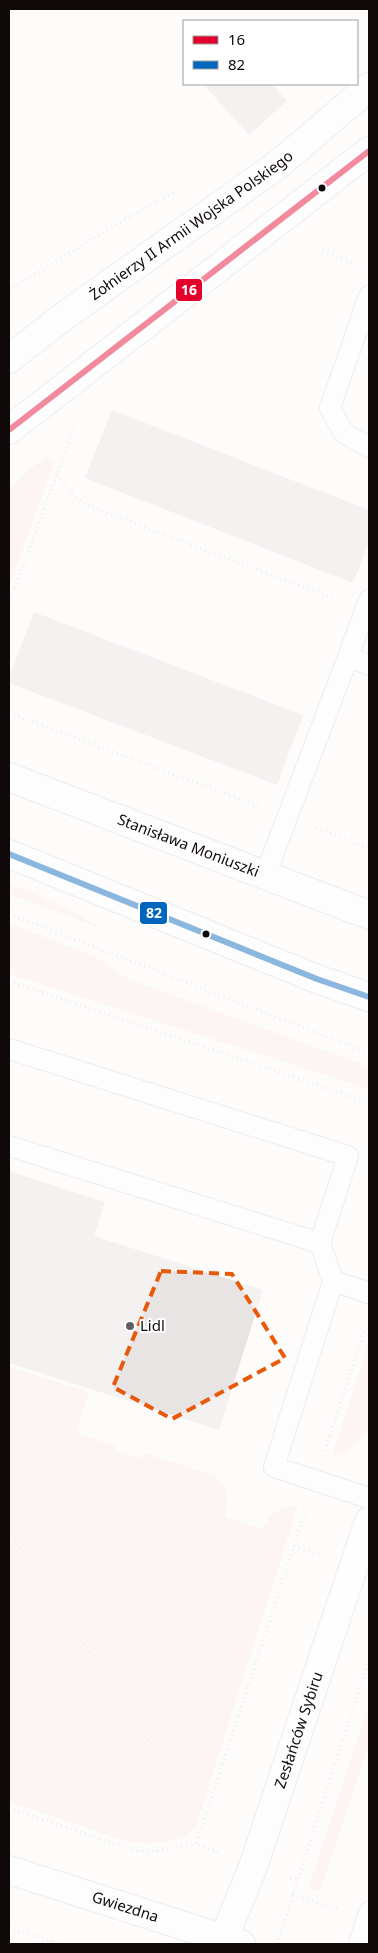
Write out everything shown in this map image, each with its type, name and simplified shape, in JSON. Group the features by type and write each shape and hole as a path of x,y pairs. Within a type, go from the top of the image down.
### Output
{"street":[{"name":"Żołnierzy II Armii Wojska Polskiego","path":"9,358 66,314 280,163 369,87"},
{"path":"9,430 369,151"},
{"path":"9,336 66,314"},
{"name":"Stanisława Moniuszki","path":"9,777 369,915"},
{"path":"9,854 317,979 369,997"},
{"name":"Zesłańców Sybiru","path":"233,1941 253,1867 369,1521"},
{"name":"Gwiezdna","path":"9,1870 233,1941"}],"lane":[{"path":"369,296 330,408 344,433 369,447"},
{"path":"265,876 367,605"},
{"path":"348,657 369,665"},
{"path":"9,1049 348,1156 320,1243 333,1282 274,1468 369,1498"},
{"path":"9,1146 320,1243"},
{"path":"333,1282 369,1293"},
{"path":"359,1944 368,1915"}],"path":[{"path":"9,290 112,227 178,190"},
{"path":"323,250 362,267"},
{"path":"9,603 74,428"},
{"path":"57,474 71,493 86,505 367,605"},
{"path":"9,713 369,848"},
{"path":"9,914 369,1053"},
{"path":"9,981 369,1103"},
{"path":"196,1844 364,1331 369,1326"},
{"path":"9,1531 175,1779 206,1813"},
{"path":"277,1944 369,1658"},
{"path":"9,1808 135,1851 155,1851 196,1844 253,1867 298,1879"},
{"path":"293,1894 368,1915"},
{"path":"9,1927 60,1944"}],"highlighted area":[{"path":"161,1271 232,1274 285,1358 172,1419 113,1387"}],"shaded area":[{"path":"49,456 54,463 9,588 9,488 37,463"},
{"path":"9,883 67,908 105,930 9,894"},
{"path":"9,923 96,957 129,979 369,1067 369,1089 9,974"},
{"path":"369,1341 369,1430 348,1452 332,1458"},
{"path":"9,1367 89,1392 76,1433 116,1446 115,1450 141,1458 144,1453 216,1476 228,1495 225,1517 262,1529 272,1514 286,1507 298,1506 196,1826 186,1835 178,1838 153,1843 133,1842 9,1802"},
{"path":"369,1703 369,1744 320,1891 309,1887"}],"building":[{"path":"204,85 273,85 287,101 249,135"},
{"path":"112,410 369,510 369,542 353,583 85,478"},
{"path":"34,612 303,715 277,785 9,683 9,678"},
{"name":"Lidl","path":"9,1171 105,1202 94,1236 263,1290 219,1430 9,1363"}],"transit line":[{"name":"16","path":"9,430 369,151"},
{"name":"82","path":"9,854 317,979 369,997"}],"place":[{"name":"Lidl","path":"130,1326"}]}
